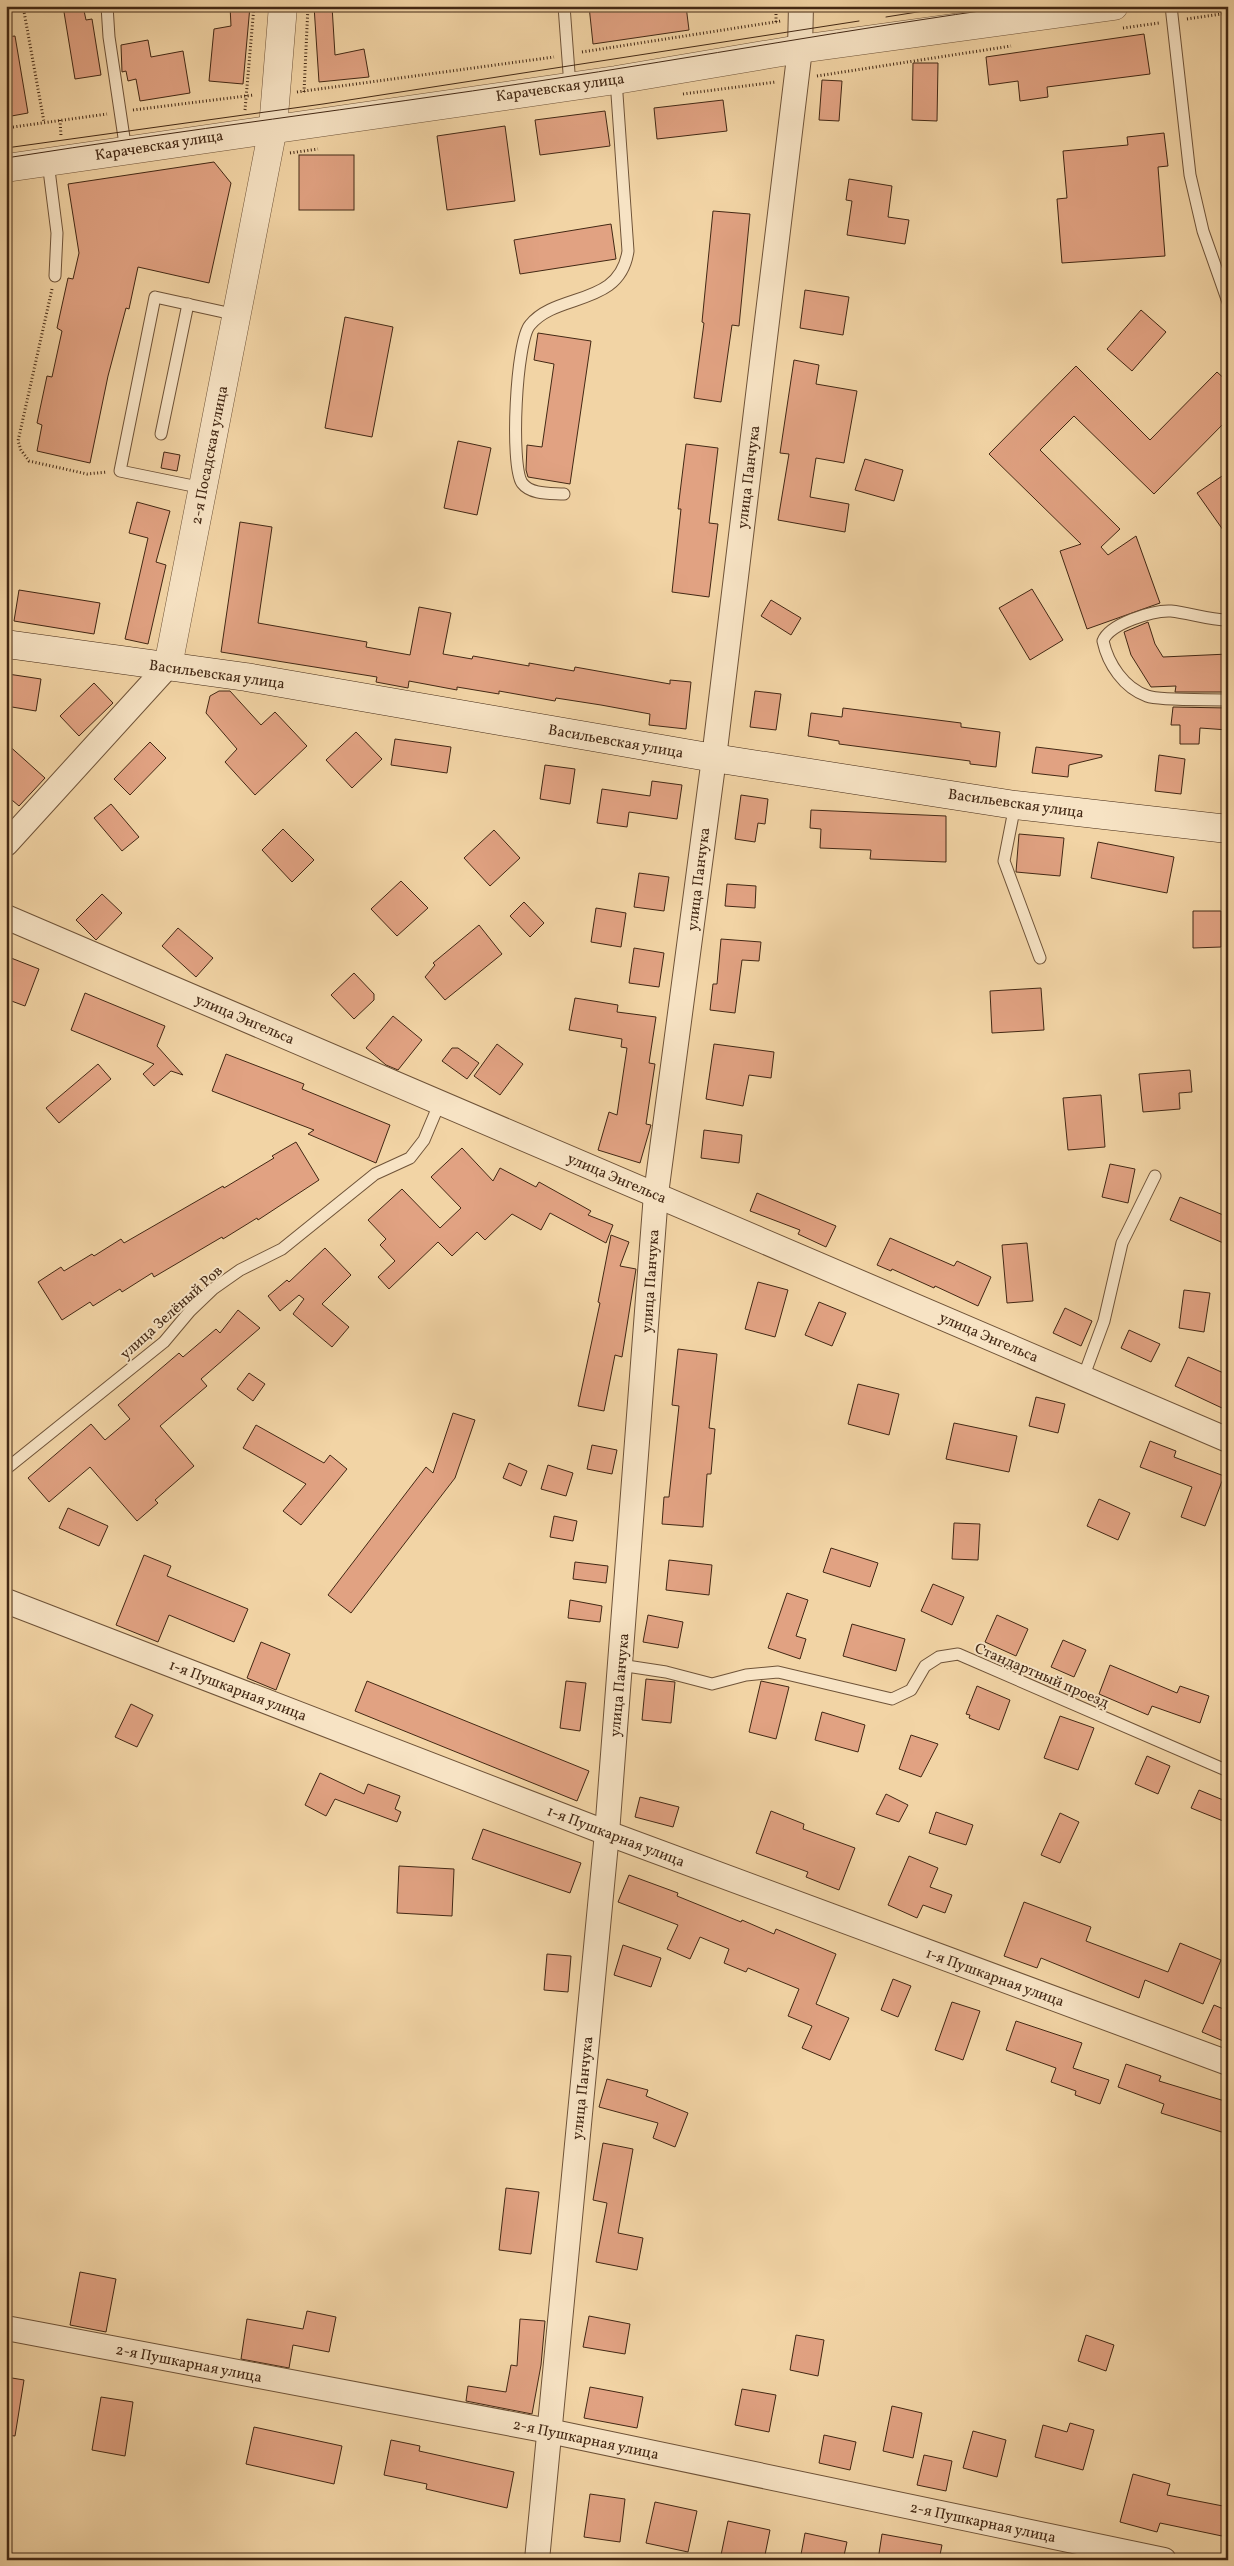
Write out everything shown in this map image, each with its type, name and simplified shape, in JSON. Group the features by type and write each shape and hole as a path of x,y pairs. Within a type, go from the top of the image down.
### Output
{"street":[{"name":"2-я Посадская улица","path":"168,666 273,128 284,6"},
{"name":"улица Панчука","path":"537,2560 607,1833 656,1194 714,758 800,49 801,6"},
{"name":"Карачевская улица","path":"6,168 616,80 800,49 1114,18"},
{"name":"Васильевская улица","path":"6,644 256,678 714,758 1015,805 1228,829"},
{"path":"6,844 168,666"},
{"name":"улица Энгельса","path":"6,917 1228,1440"},
{"name":"1-я Пушкарная улица","path":"6,1601 607,1833 1228,2063"},
{"name":"2-я Пушкарная улица","path":"6,2328 549,2431 1164,2560"}],"lane":[{"path":"107,6 109,37 126,151"},
{"path":"564,6 570,86"},
{"path":"1171,6 1190,175 1203,231 1228,302"},
{"path":"564,494 531,491 522,483 518,473 515,408 523,337 530,325 540,316 610,286 626,265 628,251 616,80"},
{"path":"48,162 57,233 55,276"},
{"path":"203,488 120,472 156,297 237,315"},
{"path":"161,434 188,304"},
{"path":"1228,620 1159,612 1111,630 1103,641 1106,656 1117,673 1135,690 1148,697 1228,700"},
{"path":"1015,805 1004,861 1040,958"},
{"name":"улица Зелёный Ров","path":"6,1469 164,1342 190,1311 213,1289 240,1270 282,1249 375,1174 410,1158 424,1140 440,1102"},
{"path":"1083,1378 1104,1321 1122,1243 1155,1176"},
{"name":"Стандартный проезд","path":"620,1665 666,1672 712,1684 746,1674 778,1672 892,1699 911,1690 925,1666 939,1657 958,1654 1228,1771"}],"path":[{"path":"23,6 44,122"},
{"path":"304,92 308,6"},
{"path":"246,95 304,92 568,55 776,22 776,6"},
{"path":"1114,18 1172,21 1228,13"},
{"path":"677,95 1018,45"},
{"path":"55,276 18,441 21,450 29,462 87,474 120,472"}],"building":[{"path":"63,6 83,6 86,20 92,19 101,75 75,79"},
{"path":"230,6 250,6 243,84 209,81 214,29 231,26"},
{"path":"314,6 332,6 335,55 364,49 369,77 319,82"},
{"path":"589,6 686,6 689,30 593,44"},
{"path":"1144,34 1150,74 1047,87 1048,97 1020,101 1018,81 989,85 986,57"},
{"path":"15,36 28,113 6,117 6,37"},
{"path":"148,40 151,57 183,51 190,93 140,101 136,79 128,81 126,71 122,72 121,45"},
{"path":"913,63 938,63 937,121 912,120"},
{"path":"822,80 842,81 839,121 819,120"},
{"path":"723,100 727,131 657,139 654,108"},
{"path":"605,111 610,146 540,155 535,120"},
{"path":"505,126 515,201 447,210 437,136"},
{"path":"1164,133 1168,166 1158,167 1165,256 1062,263 1057,199 1067,198 1063,151 1128,145 1127,137"},
{"path":"299,155 354,155 354,210 299,210"},
{"path":"214,162 231,183 209,283 138,267 129,309 126,308 108,376 90,463 37,451 42,425 37,423 47,376 52,377 62,331 57,328 68,278 73,279 79,253 68,184"},
{"path":"849,179 892,186 888,217 909,220 905,244 847,235 852,201 846,200"},
{"path":"713,211 750,214 739,326 732,325 721,402 694,398 704,323 702,322"},
{"path":"611,224 616,259 520,274 514,240"},
{"path":"805,290 849,297 843,335 800,328"},
{"path":"1141,310 1166,332 1132,371 1107,349"},
{"path":"345,317 393,327 372,437 325,428"},
{"path":"538,333 591,341 570,484 528,477 526,470 527,445 542,447 554,364 534,360"},
{"path":"794,360 819,365 816,384 857,391 844,463 816,458 810,497 849,504 845,532 778,520 789,454 780,453"},
{"path":"1076,366 1150,440 1217,372 1228,382 1228,419 1154,494 1074,416 1040,450 1120,529 1101,547 1108,555 1136,536 1160,603 1087,629 1060,551 1081,544 989,454"},
{"path":"458,441 491,448 477,515 444,508"},
{"path":"686,444 718,448 709,523 718,524 709,597 672,592 681,509 678,509"},
{"path":"164,452 180,455 177,471 161,468"},
{"path":"865,459 903,470 894,501 855,490"},
{"path":"1228,472 1228,537 1197,493"},
{"path":"137,502 170,511 156,562 166,565 148,644 125,639 148,538 129,533"},
{"path":"240,522 272,527 258,623 367,642 366,647 410,655 419,607 451,613 443,654 472,659 473,656 529,666 529,663 574,671 575,667 670,684 670,680 691,682 686,729 649,725 650,714 601,705 556,698 555,701 499,691 499,694 457,687 457,690 409,681 408,688 376,682 377,677 221,652"},
{"path":"1032,589 1063,640 1030,660 999,608"},
{"path":"19,590 100,603 94,634 14,621"},
{"path":"771,600 801,618 791,635 761,616"},
{"path":"1148,622 1155,644 1163,657 1228,654 1228,692 1175,692 1176,686 1151,687 1131,655 1124,632"},
{"path":"8,674 41,679 36,711 6,706"},
{"path":"94,683 113,703 79,736 60,716"},
{"path":"219,691 230,691 261,725 275,712 307,746 255,795 225,762 237,749 206,713 210,696"},
{"path":"755,691 781,694 776,730 750,727"},
{"path":"1173,707 1228,708 1228,730 1200,728 1199,744 1180,744 1180,725 1171,725"},
{"path":"843,708 961,723 961,727 1000,732 996,767 970,764 970,761 839,744 839,741 808,736 811,713 842,717"},
{"path":"356,732 382,759 352,788 326,760"},
{"path":"395,739 451,747 447,773 391,765"},
{"path":"150,742 166,758 130,795 114,779"},
{"path":"6,743 45,778 19,806 6,795"},
{"path":"1036,747 1102,755 1102,757 1069,765 1068,777 1032,773"},
{"path":"1159,755 1185,759 1181,794 1155,791"},
{"path":"545,765 575,769 570,804 540,799"},
{"path":"652,781 682,785 677,819 629,812 627,827 597,823 602,789 650,796"},
{"path":"741,795 768,799 765,824 758,823 755,842 735,839"},
{"path":"111,804 139,837 122,851 94,818"},
{"path":"811,810 946,816 946,862 870,859 871,850 820,848 821,829 810,828"},
{"path":"283,829 314,860 292,882 262,850"},
{"path":"494,830 520,858 490,886 464,858"},
{"path":"1019,834 1064,838 1060,876 1016,872"},
{"path":"1098,842 1174,857 1167,893 1091,878"},
{"path":"639,873 669,877 664,911 634,907"},
{"path":"401,881 428,908 397,936 371,909"},
{"path":"727,884 756,886 755,908 725,906"},
{"path":"102,894 122,913 96,940 76,920"},
{"path":"524,902 544,923 530,937 510,916"},
{"path":"596,908 626,913 621,947 591,942"},
{"path":"1193,911 1221,911 1221,947 1193,948"},
{"path":"479,925 502,954 445,1000 425,977 435,965 433,963"},
{"path":"178,928 213,958 196,977 162,946"},
{"path":"721,939 761,942 759,961 742,960 735,1013 710,1010 713,984 717,984"},
{"path":"634,948 664,953 659,987 629,983"},
{"path":"6,956 39,969 25,1006 6,999"},
{"path":"354,973 374,994 374,1000 354,1019 331,995"},
{"path":"1041,988 1044,1030 992,1033 990,991"},
{"path":"85,993 165,1026 157,1046 183,1075 171,1071 154,1086 143,1074 154,1064 71,1030"},
{"path":"575,998 618,1005 617,1012 656,1017 649,1063 655,1064 646,1124 651,1125 640,1163 598,1150 609,1112 617,1115 627,1048 621,1047 622,1039 569,1030"},
{"path":"393,1016 422,1040 398,1070 386,1065 366,1048"},
{"path":"497,1044 523,1064 500,1095 474,1076"},
{"path":"714,1044 774,1052 771,1078 749,1075 743,1106 706,1099"},
{"path":"452,1048 458,1048 479,1063 467,1079 442,1061"},
{"path":"226,1054 304,1084 302,1089 390,1125 376,1163 308,1134 314,1130 212,1091"},
{"path":"98,1064 111,1079 59,1123 46,1108"},
{"path":"1190,1070 1192,1092 1179,1093 1180,1109 1143,1112 1139,1074"},
{"path":"1101,1095 1105,1147 1068,1150 1063,1098"},
{"path":"704,1130 742,1135 739,1163 701,1158"},
{"path":"296,1142 319,1180 258,1220 257,1218 223,1239 222,1237 154,1277 152,1273 122,1292 120,1289 93,1306 90,1302 62,1320 38,1282 61,1267 64,1271 92,1254 94,1256 121,1239 124,1243 223,1186 224,1188 274,1158 272,1156"},
{"path":"462,1148 493,1181 500,1168 536,1187 539,1182 591,1211 588,1215 613,1225 606,1243 550,1213 541,1230 512,1214 485,1240 477,1232 452,1256 438,1242 389,1289 378,1277 395,1261 380,1245 386,1239 368,1220 402,1189 440,1228 461,1208 431,1177"},
{"path":"1110,1164 1135,1169 1128,1203 1102,1197"},
{"path":"757,1193 836,1226 826,1247 798,1234 800,1230 750,1211"},
{"path":"1180,1197 1228,1217 1228,1245 1170,1220"},
{"path":"611,1235 629,1242 620,1266 636,1269 622,1357 615,1355 604,1411 578,1406 600,1303 598,1302"},
{"path":"890,1238 954,1266 957,1261 991,1277 978,1306 935,1286 934,1288 892,1269 891,1271 877,1265"},
{"path":"1027,1243 1033,1301 1007,1303 1002,1245"},
{"path":"325,1248 351,1275 322,1304 349,1327 332,1347 293,1314 304,1299 299,1295 280,1311 268,1296 287,1280 289,1282"},
{"path":"758,1282 788,1290 775,1337 745,1329"},
{"path":"1184,1290 1210,1293 1204,1332 1179,1328"},
{"path":"819,1302 846,1313 832,1346 805,1335"},
{"path":"1065,1308 1092,1321 1081,1346 1053,1333"},
{"path":"238,1310 260,1328 201,1379 207,1386 160,1426 194,1466 155,1500 158,1503 137,1521 90,1467 49,1502 28,1478 91,1424 105,1440 130,1419 118,1405 179,1353 183,1357 216,1329 220,1333"},
{"path":"1129,1330 1160,1344 1151,1362 1121,1348"},
{"path":"678,1349 717,1354 709,1428 715,1429 711,1474 707,1474 703,1527 662,1524 664,1497 669,1497 679,1406 672,1405"},
{"path":"1188,1357 1228,1375 1228,1394 1222,1408 1175,1386"},
{"path":"249,1373 265,1384 253,1401 237,1389"},
{"path":"858,1384 899,1394 889,1435 848,1424"},
{"path":"1036,1397 1065,1404 1058,1433 1029,1426"},
{"path":"453,1413 475,1420 455,1478 351,1613 328,1595 426,1467 433,1473"},
{"path":"954,1423 1017,1436 1009,1472 946,1459"},
{"path":"256,1425 324,1463 330,1455 347,1469 301,1525 283,1511 306,1484 243,1448"},
{"path":"1150,1441 1176,1451 1174,1457 1224,1476 1205,1526 1181,1517 1192,1487 1140,1467"},
{"path":"592,1445 617,1450 612,1474 587,1469"},
{"path":"509,1463 527,1471 521,1486 503,1478"},
{"path":"548,1465 573,1473 566,1496 541,1489"},
{"path":"1099,1499 1130,1513 1118,1540 1087,1526"},
{"path":"68,1508 108,1526 99,1546 59,1528"},
{"path":"554,1516 577,1521 573,1541 550,1537"},
{"path":"954,1523 980,1524 978,1560 952,1559"},
{"path":"831,1548 878,1563 870,1587 823,1572"},
{"path":"144,1555 171,1566 167,1576 248,1609 234,1642 169,1615 158,1642 116,1625"},
{"path":"669,1560 712,1565 709,1595 666,1590"},
{"path":"575,1562 608,1566 606,1583 573,1579"},
{"path":"933,1584 964,1597 952,1625 921,1611"},
{"path":"787,1593 808,1600 796,1636 806,1639 800,1659 768,1648"},
{"path":"570,1600 602,1606 600,1622 568,1618"},
{"path":"648,1615 683,1622 678,1648 643,1642"},
{"path":"997,1615 1028,1629 1016,1656 985,1642"},
{"path":"852,1624 905,1639 896,1671 843,1656"},
{"path":"1063,1640 1086,1650 1074,1677 1051,1667"},
{"path":"261,1642 290,1654 276,1690 247,1678"},
{"path":"1110,1665 1177,1693 1180,1686 1209,1696 1200,1723 1152,1706 1148,1715 1099,1694"},
{"path":"646,1679 675,1682 671,1723 642,1720"},
{"path":"367,1681 589,1771 577,1801 355,1711"},
{"path":"566,1681 586,1683 580,1731 560,1728"},
{"path":"761,1681 789,1687 776,1739 749,1732"},
{"path":"977,1686 1010,1700 999,1730 969,1718 970,1715 966,1714"},
{"path":"131,1704 153,1715 137,1747 115,1737"},
{"path":"822,1712 865,1725 858,1752 815,1740"},
{"path":"1060,1716 1094,1728 1078,1770 1044,1758"},
{"path":"911,1735 938,1744 921,1777 899,1769"},
{"path":"1147,1756 1170,1766 1158,1794 1135,1784"},
{"path":"320,1773 364,1794 368,1784 400,1796 395,1809 401,1812 397,1822 335,1799 326,1816 305,1805"},
{"path":"1199,1790 1228,1802 1228,1823 1191,1808"},
{"path":"886,1794 908,1805 899,1822 876,1814"},
{"path":"640,1797 679,1807 673,1827 635,1817"},
{"path":"771,1811 804,1824 803,1829 855,1848 839,1890 806,1877 808,1872 756,1853"},
{"path":"936,1812 973,1825 966,1845 929,1833"},
{"path":"1060,1813 1079,1822 1060,1863 1041,1855"},
{"path":"483,1829 581,1863 570,1893 472,1859"},
{"path":"909,1856 938,1868 930,1887 952,1895 945,1913 923,1905 917,1918 888,1905"},
{"path":"399,1866 454,1869 452,1916 397,1913"},
{"path":"629,1875 678,1893 677,1896 741,1922 742,1920 774,1934 776,1929 836,1954 816,2004 849,2018 830,2060 802,2048 812,2026 788,2016 799,1989 748,1968 746,1972 724,1963 729,1949 700,1937 690,1959 667,1949 678,1925 618,1902"},
{"path":"1024,1902 1091,1927 1086,1941 1168,1972 1180,1943 1221,1960 1203,2004 1145,1980 1139,1998 1041,1958 1037,1968 1004,1956"},
{"path":"623,1945 661,1958 651,1987 614,1975"},
{"path":"547,1954 571,1956 568,1992 544,1990"},
{"path":"893,1979 911,1986 898,2017 881,2010"},
{"path":"952,2002 980,2011 963,2060 935,2050"},
{"path":"1214,2005 1228,2011 1228,2043 1202,2032"},
{"path":"1016,2021 1082,2043 1073,2068 1109,2080 1100,2104 1075,2095 1076,2091 1051,2082 1056,2068 1006,2050"},
{"path":"1126,2064 1161,2076 1159,2081 1228,2102 1228,2134 1161,2113 1164,2104 1118,2087"},
{"path":"607,2079 648,2090 646,2096 688,2113 675,2147 653,2138 658,2123 599,2107"},
{"path":"603,2143 633,2149 618,2233 643,2238 637,2270 596,2262 607,2203 593,2200"},
{"path":"506,2188 539,2192 531,2254 499,2250"},
{"path":"80,2272 116,2279 106,2332 70,2325"},
{"path":"307,2311 336,2317 329,2352 293,2345 289,2368 241,2359 247,2319 303,2329"},
{"path":"589,2316 630,2324 625,2354 583,2347"},
{"path":"520,2319 545,2321 541,2365 532,2414 466,2401 468,2386 506,2392 511,2365 517,2366"},
{"path":"796,2335 824,2340 818,2376 790,2370"},
{"path":"1086,2335 1114,2345 1106,2371 1078,2361"},
{"path":"6,2377 24,2380 15,2436 6,2435"},
{"path":"590,2387 643,2397 637,2428 584,2418"},
{"path":"742,2389 776,2395 769,2432 735,2425"},
{"path":"101,2397 133,2402 125,2456 92,2450"},
{"path":"892,2406 922,2413 913,2458 883,2451"},
{"path":"1070,2423 1094,2430 1083,2470 1035,2457 1043,2425 1067,2432"},
{"path":"254,2427 342,2446 334,2484 246,2464"},
{"path":"973,2431 1006,2440 997,2477 963,2468"},
{"path":"824,2435 856,2442 850,2470 819,2463"},
{"path":"391,2440 420,2446 419,2451 514,2472 507,2508 426,2489 427,2484 384,2475"},
{"path":"924,2455 952,2461 946,2491 917,2485"},
{"path":"1133,2474 1170,2484 1167,2495 1228,2507 1222,2536 1160,2523 1157,2532 1120,2522"},
{"path":"590,2494 625,2499 620,2542 584,2537"},
{"path":"655,2502 697,2511 688,2552 646,2543"},
{"path":"728,2521 770,2530 764,2560 720,2560"},
{"path":"805,2533 847,2542 843,2560 800,2560"},
{"path":"882,2534 942,2545 939,2560 878,2560"}],"tram line":[{"path":"886,17 955,6"},
{"path":"6,158 539,81 1015,6"},
{"path":"6,148 323,104 859,21"}]}
